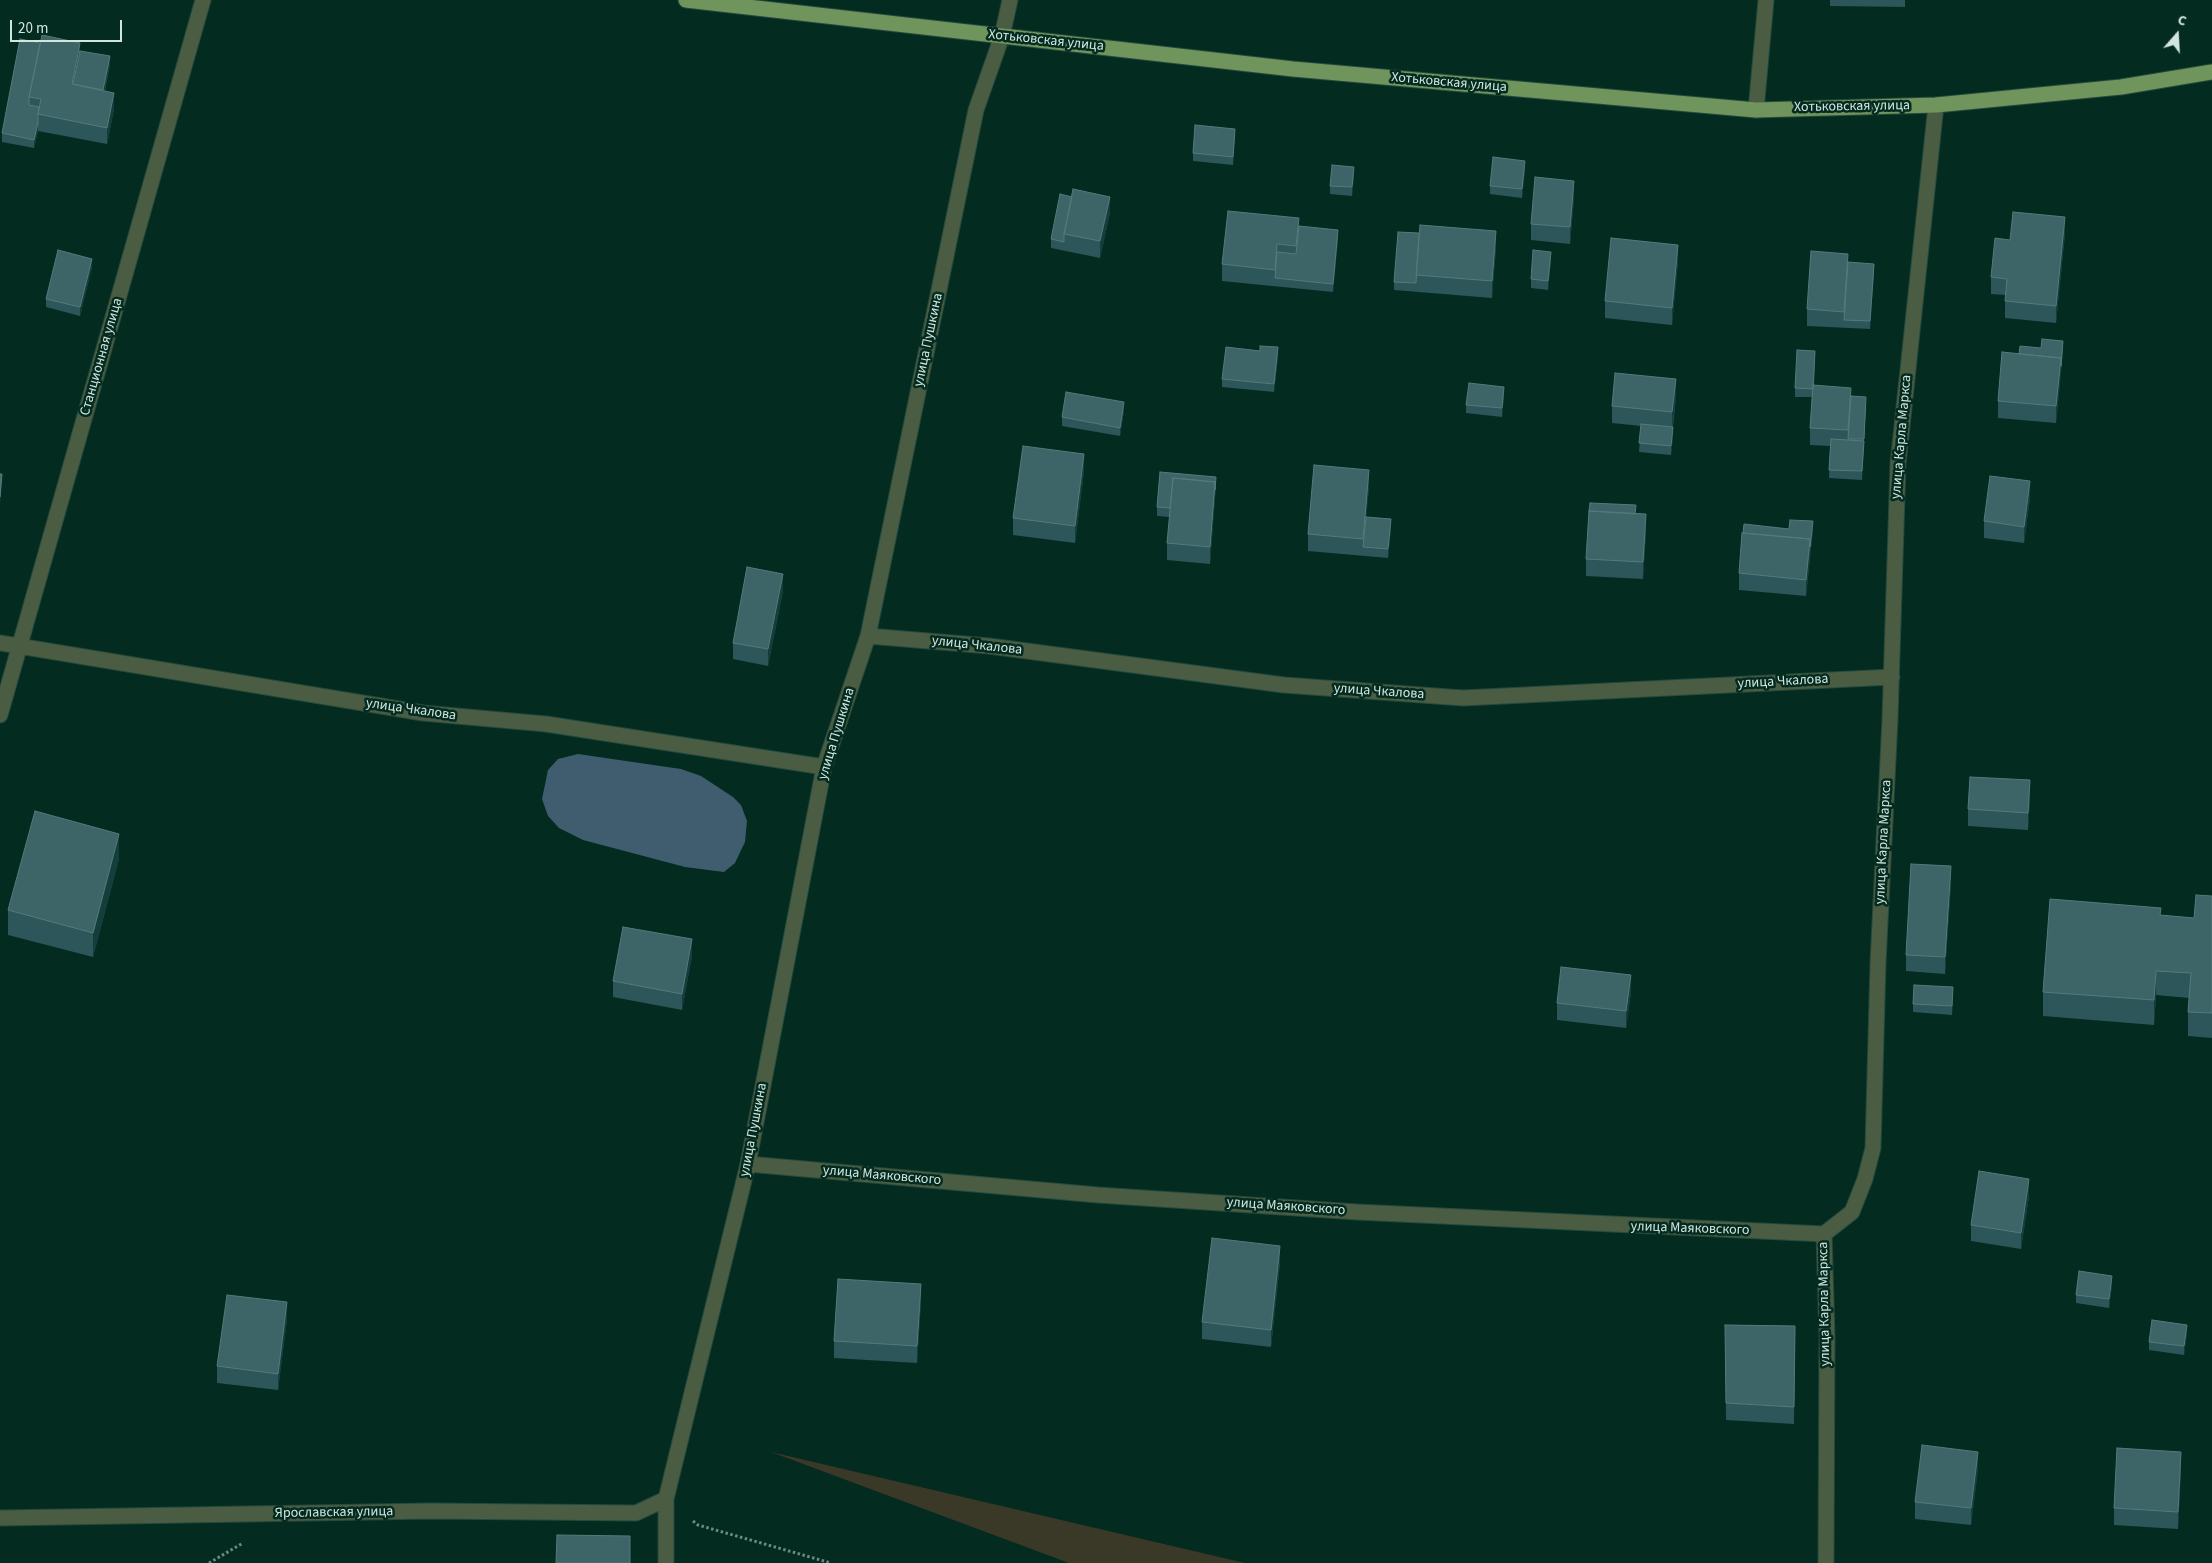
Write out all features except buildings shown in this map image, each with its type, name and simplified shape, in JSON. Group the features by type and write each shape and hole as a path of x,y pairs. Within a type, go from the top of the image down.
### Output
{"main road":[{"name":"Хотьковская улица","path":"686,0 1292,69 1756,110 1936,105 2121,87 2212,72"}],"street":[{"name":"Станционная улица","path":"0,715 203,0"},
{"name":"улица Пушкина","path":"666,1562 666,1500 748,1164 824,767 868,636 976,110 1002,36 1010,0"},
{"path":"1756,110 1766,0"},
{"name":"улица Карла Маркса","path":"1826,1563 1827,1337 1824,1234 1852,1212 1866,1179 1873,1148 1878,963 1892,677 1898,464 1936,105"},
{"name":"улица Чкалова","path":"868,636 999,647 1284,685 1463,698 1892,677"},
{"name":"улица Чкалова","path":"0,643 423,713 546,724 824,767"},
{"name":"улица Маяковского","path":"748,1164 1138,1198 1464,1218 1824,1234"},
{"name":"Ярославская улица","path":"0,1518 431,1512 636,1513 666,1500"}],"path":[{"path":"666,1500 698,1524 831,1563"}],"shaded area":[{"path":"771,1452 1245,1563 1069,1563"}],"water":[{"path":"578,754 681,769 701,776 733,797 741,805 747,821 745,842 735,863 724,872 685,867 583,840 559,828 548,816 542,799 548,770 558,759"}]}
